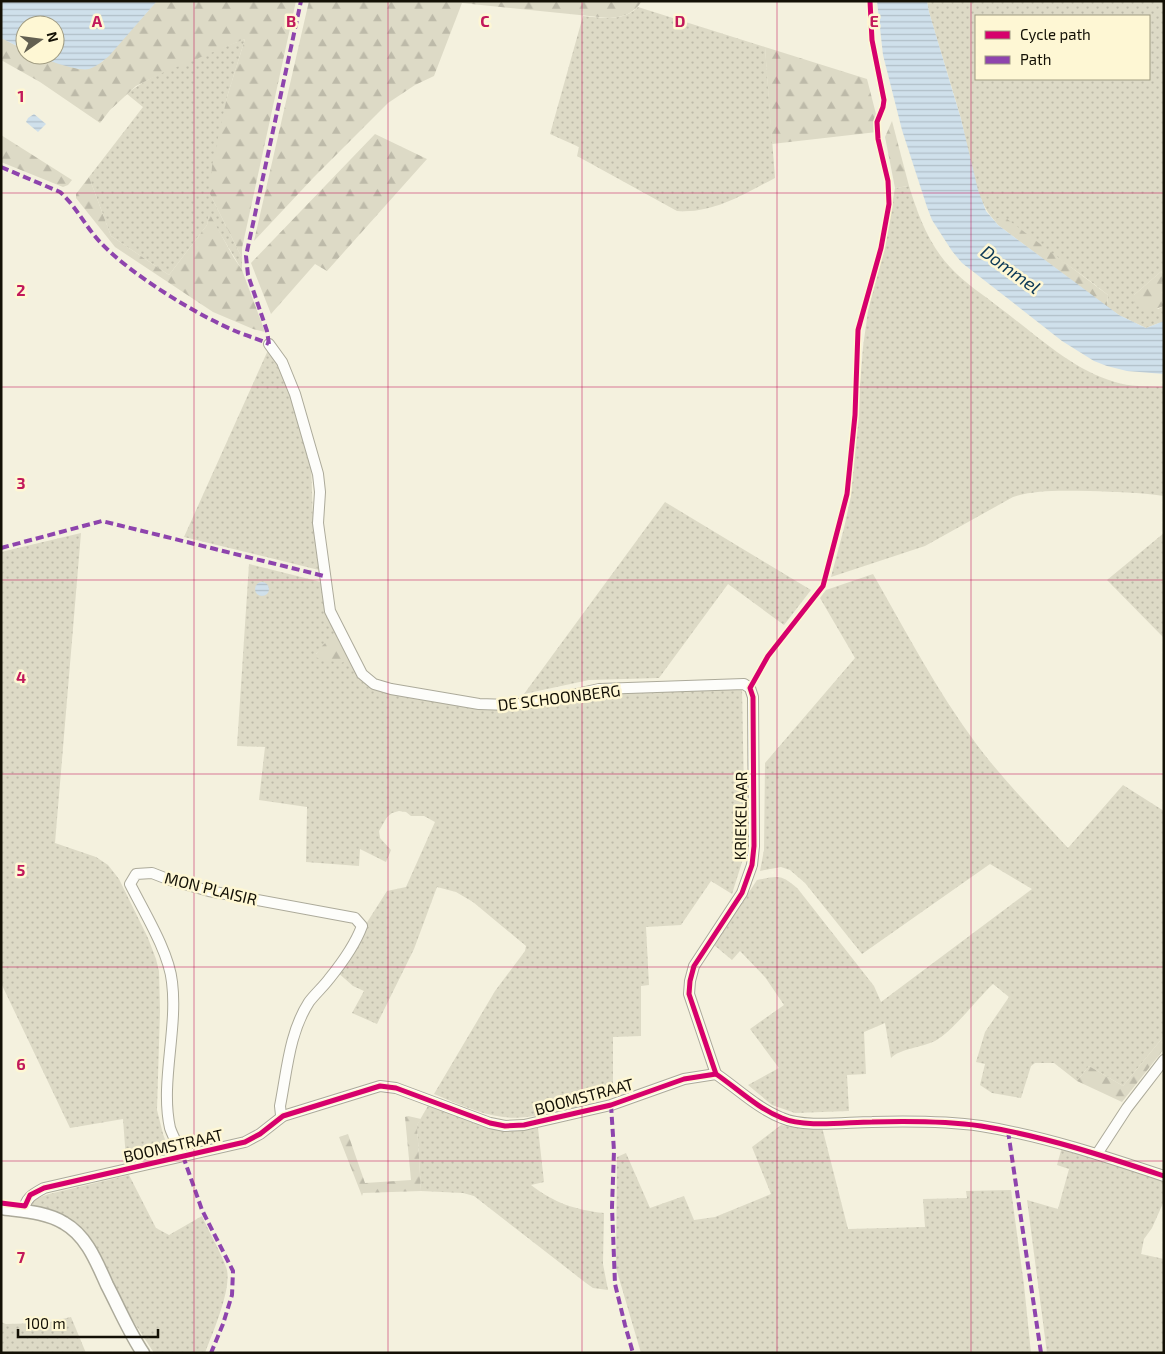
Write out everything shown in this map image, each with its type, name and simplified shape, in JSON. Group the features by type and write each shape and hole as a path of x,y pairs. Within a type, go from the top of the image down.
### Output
{"street":[{"name":"DE SCHOONBERG","path":"269,344 282,362 294,394 318,474 320,492 318,523 330,610 362,674 374,684 392,689 479,704 511,705 545,701 598,690 744,684 750,688"},
{"name":"KRIEKELAAR","path":"716,1074 689,994 690,981 694,966 742,892 752,865 754,846 753,697 750,688"},
{"name":"MON PLAISIR","path":"183,1156 171,1130 167,1108 173,1004 172,982 167,959 130,884 136,874 152,873 209,891 355,918 362,926 357,938 329,980 310,1000 301,1015 292,1038 280,1106 281,1115 283,1116"},
{"path":"1097,1154 1127,1108 1164,1060"},
{"name":"BOOMSTRAAT","path":"24,1211 30,1195 44,1188 246,1142 260,1134 283,1116 380,1086 396,1088 505,1126 524,1125 611,1105 684,1079 716,1074"},
{"path":"716,1074 761,1108 783,1119 808,1123 929,1121 972,1125 1016,1133 1097,1154 1164,1176"},
{"path":"1,1208 50,1217 75,1230 94,1258 129,1330 144,1353"}],"green space":[{"path":"157,1 296,1 242,248 242,258 210,194 212,166 227,97 245,39 162,73 136,86 110,110 100,123 40,82 1,60 1,38 15,45 15,65 65,64 79,69 102,62"},
{"path":"309,1 642,1 628,14 609,18 462,3 434,76 415,85 388,103 314,177 254,241"},
{"path":"927,1 1164,1 1164,269 1134,295 1158,309 1164,306 1164,321 1146,328 1119,315 1107,307 1108,295 1095,285 1003,217 994,220 987,210 976,185 961,119"},
{"path":"638,7 765,47 775,178 728,202 703,209 677,211 577,156 579,147 550,134 583,16 619,17 632,12"},
{"path":"245,39 227,97 210,194 242,258 242,270 209,215 207,225 169,275 111,236 89,177 143,107 127,94 139,85 168,70"},
{"path":"765,47 867,79 877,118 875,126 877,132 772,144"},
{"path":"892,121 909,186 895,188 885,137"},
{"path":"375,134 427,159 327,271 315,264 271,314 251,263"},
{"path":"1,135 72,180 63,187 1,162"},
{"path":"89,177 111,236 169,275 207,225 209,213 242,270 265,332 253,329 213,312 115,247 76,198 76,194"},
{"path":"909,186 920,219 936,249 950,267 968,284 1054,350 1084,369 1120,384 1164,387 1164,496 1090,491 1051,491 1022,494 1013,497 925,546 831,577 851,496 863,347 868,311 886,239 895,188"},
{"path":"1003,216 1108,295 1107,307 998,225 994,220"},
{"path":"1164,269 1164,306 1146,312 1134,302 1134,295"},
{"path":"269,348 279,363 311,460 313,521 319,570 184,537"},
{"path":"665,502 811,590 784,625 728,584 659,678 589,680 524,694"},
{"path":"81,533 55,843 96,857 108,865 119,879 148,938 159,971 160,1011 157,1110 169,1150 126,1159 123,1119 70,1128 1,983 1,552"},
{"path":"1164,533 1164,638 1107,580"},
{"path":"249,564 321,582 336,634 316,654 350,659 372,683 464,705 593,692 742,689 745,844 743,859 732,894 711,881 681,925 646,927 649,985 641,986 641,1036 613,1037 613,1095 559,1111 516,1118 485,1113 434,1094 495,991 525,951 526,946 473,902 456,892 437,887 414,949 377,1024 352,1013 364,991 353,986 336,971 387,891 406,887 435,822 424,816 411,816 406,812 399,811 387,817 379,831 380,838 391,850 386,862 360,849 359,866 306,862 307,807 259,800 265,747 237,746"},
{"path":"873,574 922,661 962,725 998,772 1068,848 1123,785 1164,811 1164,1036 1123,1086 1089,1066 1077,1081 1054,1063 1035,1063 1031,1066 1021,1098 992,1093 980,1085 985,1064 976,1062 985,1032 1009,997 993,984 942,1037 930,1043 900,1052 891,1058 885,1023 864,1032 866,1074 847,1075 849,1111 795,1113 772,1105 748,1085 779,1068 750,1029 784,1005 765,977 740,951 732,960 714,945 757,880 779,877 798,889 874,986 881,1002 1032,889 990,864 862,954 805,883 790,870 781,867 760,871 764,850 765,763 855,658 820,598 826,590"},
{"path":"336,634 350,659 341,663 314,657 323,645"},
{"path":"1164,1036 1164,1049 1122,1102 1077,1081 1089,1066 1123,1086"},
{"path":"429,1104 482,1125 495,1128 523,1130 538,1128 544,1182 531,1185 548,1197 566,1205 604,1213 603,1264 608,1290 593,1288 474,1196 463,1193 421,1191 417,1125"},
{"path":"405,1117 421,1119 417,1125 421,1191 363,1193 362,1196 339,1137 348,1134 365,1183 411,1180"},
{"path":"781,1125 797,1128 822,1127 848,1229 925,1227 923,1199 967,1198 966,1191 1011,1190 1031,1353 641,1353 616,1268 617,1157 626,1153 650,1208 684,1196 694,1220 715,1217 771,1194 752,1147"},
{"path":"1062,1147 1164,1179 1164,1201 1152,1228 1144,1239 1141,1254 1164,1259 1164,1353 1047,1353 1027,1200 1058,1209 1069,1169 1057,1165"},
{"path":"129,1175 156,1228 169,1235 202,1216 222,1258 227,1270 228,1279 221,1311 205,1353 154,1353 128,1313 91,1241 79,1226 48,1209 29,1206 31,1200 49,1194"},
{"path":"71,1317 86,1353 1,1353 1,1322 6,1324 45,1323"}],"water":[{"path":"1,1 157,1 109,56 89,69 78,69 62,65 65,65 65,15 15,15 15,45 1,38"},
{"name":"Dommel","path":"877,1 927,1 961,119 978,190 986,211 998,225 1119,315 1146,328 1164,321 1164,374 1127,371 1094,361 1062,341 962,263 952,251 932,220 902,130 883,55"},
{"path":"34,114 46,124 38,132 26,122"},
{"path":"259,582 265,582 269,589 265,596 259,596 255,592 255,586"}],"marked path":[{"path":"269,344 267,331 248,275 246,256 301,1"},
{"path":"1,167 60,192 71,203 100,242 113,255 166,294 223,326 269,344"},
{"path":"1,548 102,521 324,576"},
{"path":"611,1105 614,1151 612,1207 615,1284 633,1353"},
{"path":"1008,1131 1041,1353"},
{"path":"183,1156 202,1210 233,1271 232,1295 211,1353"}],"cycle path":[{"path":"716,1074 689,994 690,981 694,966 742,893 752,865 754,846 753,697 750,688 768,656 823,586 847,494 855,415 858,330 881,248 889,204 888,181 878,139 877,122 884,100 872,40 870,1"},
{"path":"1,1203 25,1206 30,1195 44,1188 245,1142 260,1134 283,1116 380,1086 396,1088 490,1123 505,1126 524,1125 611,1105 684,1079 716,1074 764,1109 791,1121 826,1124 927,1122 981,1126 1051,1141 1164,1176"}]}
